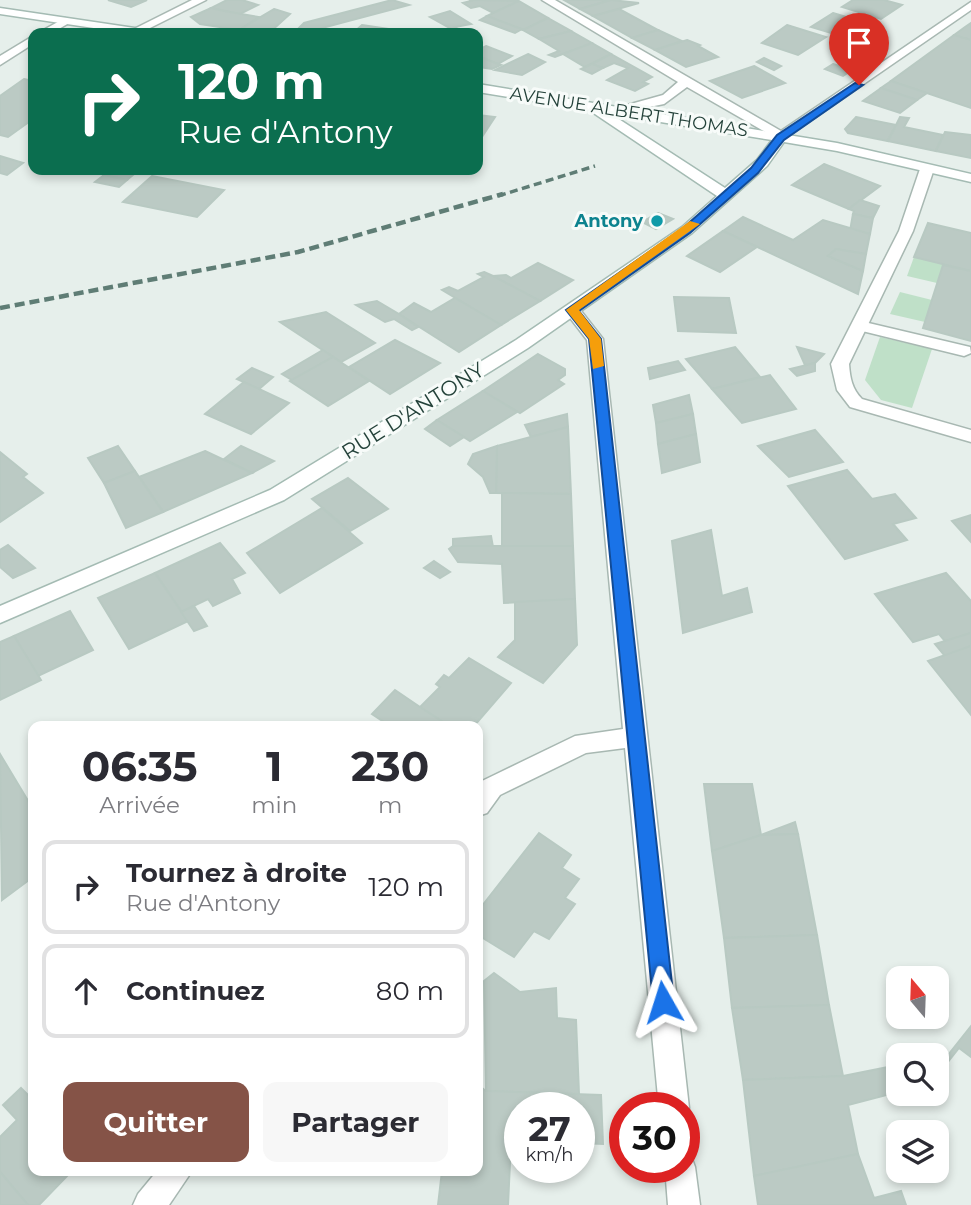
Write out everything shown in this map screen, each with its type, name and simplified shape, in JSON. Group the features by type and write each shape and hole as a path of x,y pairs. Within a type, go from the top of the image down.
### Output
{"street":[{"path":"149,28 201,0"},
{"path":"547,0 781,137"},
{"name":"RUE D'ANTONY","path":"0,615 277,495 572,310 687,230 762,163 781,137 971,5"},
{"path":"0,11 114,28"},
{"path":"53,28 65,21"},
{"path":"0,61 28,42"},
{"path":"625,110 659,102 680,90 685,80"},
{"name":"AVENUE ALBERT THOMAS","path":"483,89 781,137 971,178"},
{"path":"587,104 727,196"},
{"path":"926,169 906,231 841,364 846,394 856,403 971,436"},
{"path":"572,310 595,339 672,1092"},
{"path":"863,319 925,326"},
{"path":"863,319 964,351"},
{"path":"483,798 491,788 583,743 636,737"},
{"path":"149,1205 173,1176"},
{"path":"682,1183 684,1205"}],"green space":[{"path":"914,257 943,264 937,283 907,276"},
{"path":"900,292 932,300 925,322 890,314"},
{"path":"880,337 932,349 912,408 881,400 865,380"}],"building":[{"path":"108,0 147,0 131,7"},
{"path":"227,0 242,0 258,5 240,14 211,8"},
{"path":"392,0 409,5 322,28 299,28 304,23"},
{"path":"564,0 611,0 580,9"},
{"path":"611,0 639,3 593,16 580,9"},
{"path":"853,0 884,0 902,5 881,19 842,7"},
{"path":"519,1 493,13 480,6 471,8 463,3"},
{"path":"519,1 548,18 523,30 487,16"},
{"path":"211,8 259,17 242,28 226,28 200,24 191,17"},
{"path":"274,9 290,14 275,28 242,28"},
{"path":"619,9 658,30 632,38 593,16"},
{"path":"450,11 471,24 450,28 430,17"},
{"path":"833,13 873,25 851,39 811,27"},
{"path":"487,16 522,29 515,33 480,20"},
{"path":"548,18 571,31 539,39 523,30"},
{"path":"971,23 971,40 954,35 965,27"},
{"path":"362,25 382,28 359,28"},
{"path":"787,25 826,37 798,55 762,43"},
{"path":"658,30 682,41 655,50 632,38"},
{"path":"571,31 592,43 555,57 549,55 559,51 539,39"},
{"path":"954,35 971,40 971,108 891,81"},
{"path":"687,40 718,57 686,67 655,50"},
{"path":"592,43 611,54 585,67 563,54"},
{"path":"486,46 512,56 498,64 483,58 483,48"},
{"path":"528,54 545,62 522,75 495,70"},
{"path":"611,54 652,77 643,82 648,84 635,91 607,80 628,68 614,63 603,68 592,64"},
{"path":"483,58 501,65 492,69 483,68"},
{"path":"764,58 781,66 774,70 757,62"},
{"path":"592,64 603,68 592,74 581,69"},
{"path":"833,64 852,70 843,76 825,69"},
{"path":"754,66 785,83 742,98 710,81"},
{"path":"24,79 28,80 28,123 8,137 0,135 0,96"},
{"path":"891,81 927,93 917,100 881,88"},
{"path":"881,88 917,100 900,113 863,101"},
{"path":"483,116 495,117 483,135"},
{"path":"856,117 896,125 888,141 848,133 845,129"},
{"path":"900,117 909,118 904,127 943,135 936,151 888,141"},
{"path":"945,132 971,135 971,158 936,151"},
{"path":"0,156 23,163 7,175 0,173"},
{"path":"824,164 880,186 849,209 792,185"},
{"path":"104,175 133,175 127,180"},
{"path":"104,175 127,180 119,187 95,182"},
{"path":"152,176 224,190 197,217 123,202"},
{"path":"860,200 879,206 873,218 853,214 854,211 849,209"},
{"name":"Antony","path":"658,213 673,219 656,229 642,222"},
{"path":"853,214 873,218 870,234 850,231"},
{"path":"743,217 793,240 823,220 870,234 866,254 836,249 828,256 863,271 858,294 723,231"},
{"path":"928,223 971,233 971,271 914,257"},
{"path":"723,231 757,247 720,272 687,256"},
{"path":"836,249 866,254 863,271 828,256"},
{"path":"538,263 573,280 540,301 493,276 506,275 511,278"},
{"path":"943,265 971,271 971,341 923,328"},
{"path":"484,272 540,301 501,325 442,290 449,287 458,291 484,277 478,274"},
{"path":"674,297 729,298 736,333 678,331"},
{"path":"455,298 501,325 459,352 399,314 414,303 431,312"},
{"path":"377,301 418,327 412,330 394,319 385,322 356,305"},
{"path":"326,312 375,343 341,362 280,322"},
{"path":"395,340 440,363 390,394 349,367"},
{"path":"735,347 760,377 712,389 686,359"},
{"path":"797,347 824,354 815,363 805,365"},
{"path":"323,350 333,357 292,380 282,374"},
{"path":"538,354 565,369 565,375 558,380 564,384 520,413 483,391"},
{"path":"333,357 369,381 328,406 290,381"},
{"path":"678,361 685,370 650,379 648,368"},
{"path":"815,363 815,371 797,376 790,369"},
{"path":"252,368 273,377 259,389 237,379"},
{"path":"770,375 796,409 742,423 712,389"},
{"path":"244,382 289,403 251,434 205,414"},
{"path":"483,391 517,412 470,441 437,420"},
{"path":"689,395 693,414 656,423 653,405"},
{"path":"567,414 568,427 531,437 525,425"},
{"path":"693,414 696,434 658,444 656,423"},
{"path":"437,420 464,437 450,446 425,429"},
{"path":"568,427 571,494 496,493 497,446"},
{"path":"815,430 843,462 789,477 758,446"},
{"path":"696,434 700,462 662,473 658,444"},
{"path":"118,446 135,471 104,483 88,458"},
{"path":"241,446 274,461 252,473 224,459"},
{"path":"497,446 496,493 490,493 483,477 468,464 473,454"},
{"path":"205,451 252,473 163,512 139,477"},
{"path":"0,452 27,474 23,477 43,493 0,522"},
{"path":"847,470 872,499 895,494 916,518 893,524 907,540 845,559 788,486"},
{"path":"135,471 163,512 126,528 104,483"},
{"path":"348,478 388,509 350,531 312,499"},
{"path":"502,493 571,494 573,546 502,547"},
{"path":"322,508 362,543 280,593 247,553"},
{"path":"971,515 971,542 952,521"},
{"path":"711,530 722,596 747,588 752,612 683,633 672,541"},
{"path":"491,536 493,547 453,546 453,539"},
{"path":"220,543 245,573 232,579 240,593 213,606 208,599 181,612 155,573"},
{"path":"8,545 35,568 13,578 0,567 0,550"},
{"path":"453,546 573,546 575,599 504,603 502,564 458,562 449,549"},
{"path":"434,561 450,572 440,578 424,568"},
{"path":"155,573 188,621 129,649 98,598"},
{"path":"946,573 971,601 971,633 945,641 939,634 913,642 875,594"},
{"path":"575,599 577,645 543,683 498,657 515,640 515,602"},
{"path":"194,606 207,626 194,631 181,612"},
{"path":"70,611 93,650 38,676 14,636"},
{"path":"971,633 971,646 945,656 935,644"},
{"path":"14,636 41,680 0,700 0,642"},
{"path":"971,646 971,715 928,661"},
{"path":"469,658 511,683 478,721 441,721 420,707 440,687 436,684 444,675 449,678"},
{"path":"395,690 442,721 382,721 372,714"},
{"path":"0,754 28,801 28,881 2,900"},
{"path":"704,784 752,784 761,835 712,851"},
{"path":"795,822 798,834 761,835"},
{"path":"539,833 571,855 562,868 579,879 565,898 575,904 549,939 534,931 514,957 483,938 483,905"},
{"path":"798,834 817,935 724,938 712,851 761,835"},
{"path":"817,935 829,1005 732,1008 724,938"},
{"path":"494,973 520,992 556,988 557,1018 576,1020 579,1092 486,1091 484,981"},
{"path":"829,1005 843,1076 743,1080 732,1008"},
{"path":"971,1026 971,1057 959,1048 949,1061 949,1054"},
{"path":"886,1067 886,1095 848,1105 858,1154 754,1176 743,1080 843,1076"},
{"path":"21,1088 28,1095 28,1176 67,1176 39,1205 28,1205 0,1172 0,1137 17,1120 3,1105"},
{"path":"483,1089 515,1092 504,1092 504,1183 509,1183 508,1205 438,1205 441,1176 483,1176"},
{"path":"595,1095 601,1095 603,1144 595,1144"},
{"path":"858,1154 874,1198 901,1191 906,1205 758,1205 754,1176"},
{"path":"0,1172 28,1205 0,1205"}],"railway":[{"path":"498,196 595,166"},
{"path":"0,308 298,252 503,194"}],"slow traffic":[{"path":"598,366 595,339 572,310 694,224"}],"place":[{"name":"Antony","path":"657,221"}],"route":[{"path":"663,1002 595,339 572,310 687,230 762,163 781,137 859,85"}]}
